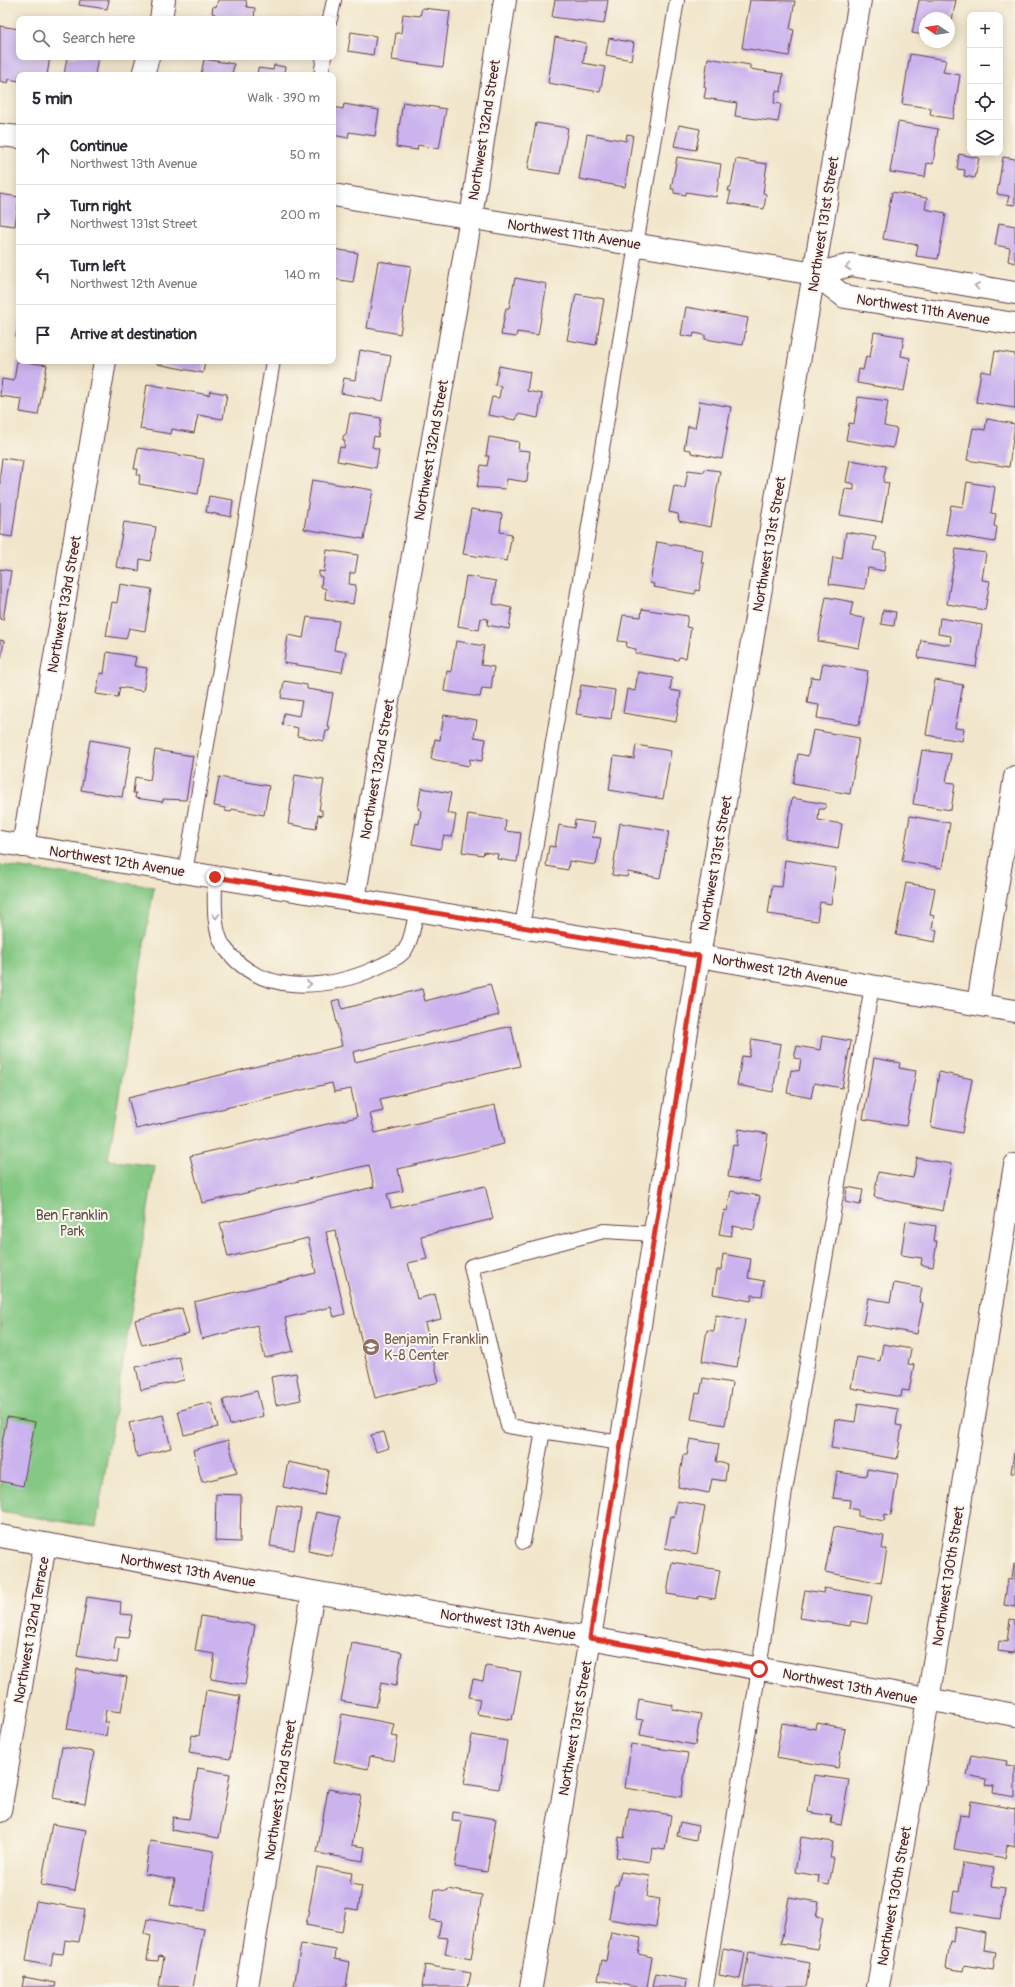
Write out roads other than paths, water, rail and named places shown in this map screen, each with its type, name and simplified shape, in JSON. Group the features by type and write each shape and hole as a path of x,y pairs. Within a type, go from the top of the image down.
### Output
{"street":[{"path":"161,16 164,0"},
{"name":"Northwest 132nd Street","path":"354,899 470,217 505,0"},
{"name":"Northwest 131st Street","path":"531,1987 590,1638 699,956 860,0"},
{"path":"144,72 147,60"},
{"path":"155,72 156,60"},
{"path":"0,135 16,137"},
{"name":"Northwest 11th Avenue","path":"336,195 815,274 851,265 1015,293"},
{"name":"Northwest 11th Avenue","path":"815,274 845,297 1015,324"},
{"name":"Northwest 133rd Street","path":"23,846 104,364"},
{"path":"978,1004 1015,777"},
{"name":"Northwest 12th Avenue","path":"0,842 699,956 1015,1011"},
{"name":"Northwest 130th Street","path":"878,1987 928,1700 1015,1165"},
{"name":"Northwest 13th Avenue","path":"0,1536 313,1592 590,1638 1015,1715"},
{"name":"Northwest 132nd Terrace","path":"0,1811 45,1544"},
{"name":"Northwest 132nd Street","path":"247,1987 313,1592"}],"lane":[{"path":"331,16 334,0"},
{"path":"522,927 677,0"},
{"path":"322,72 324,60"},
{"path":"185,872 272,364"},
{"path":"215,877 216,925 224,948 250,973 283,985 330,983 359,975 389,962 405,950 413,928 416,910"},
{"path":"706,1987 759,1669 784,1497 872,986"},
{"path":"621,1443 508,1426 471,1266 604,1231 655,1234"},
{"path":"523,1542 542,1431"}],"place":[{"name":"Benjamin Franklin K-8 Center","path":"371,1347"}],"park label":[{"name":"Ben Franklin Park","path":"72,1224"}]}
